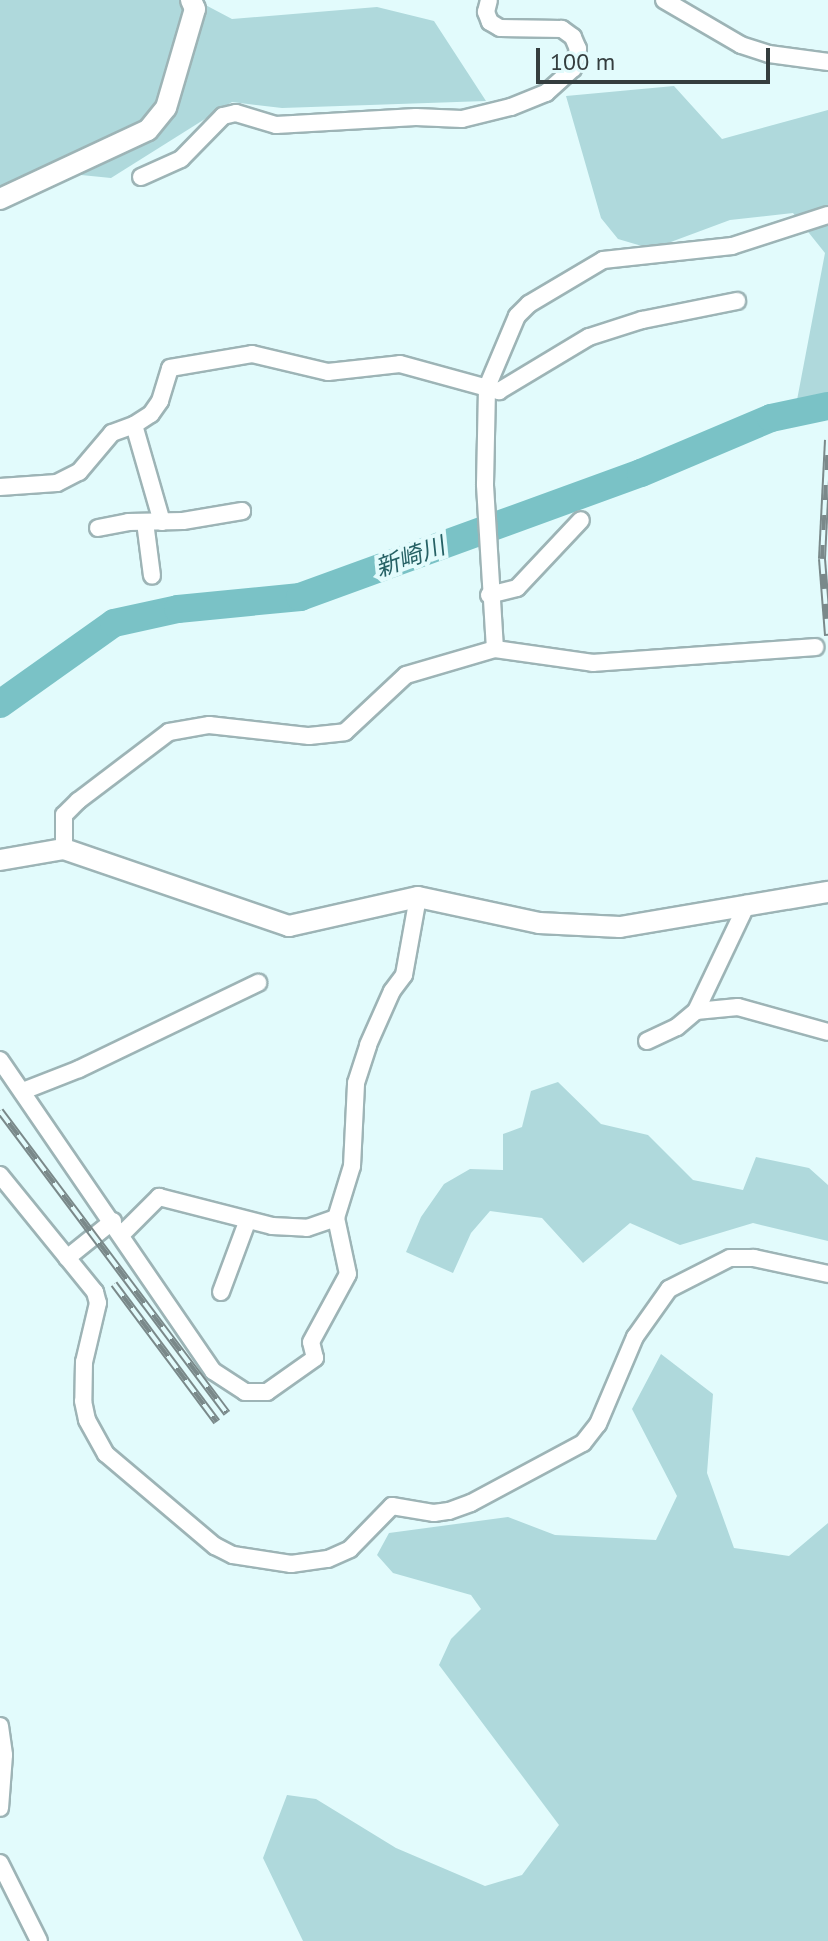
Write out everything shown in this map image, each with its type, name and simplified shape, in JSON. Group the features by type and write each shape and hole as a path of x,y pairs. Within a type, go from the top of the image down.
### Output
{"street":[{"path":"0,199 148,130 166,108 195,9 191,0"},
{"path":"141,177 181,159 223,116 236,113 276,125 416,117 462,119 511,107 546,93 573,69 578,49 573,37 562,29 500,28 490,22 486,12 489,0"},
{"path":"664,0 741,45 769,54 828,62"},
{"path":"495,649 485,499 487,387 517,316 529,304 603,260 732,246 828,215"},
{"path":"0,487 57,483 79,472 112,433 134,425 151,414 160,401 163,381 170,368 252,354 328,372 400,364 499,391 589,337 642,320 737,301"},
{"path":"134,425 162,522"},
{"path":"98,528 242,511"},
{"path":"489,595 517,588 581,520"},
{"path":"145,522 152,576"},
{"path":"64,849 64,815 169,732 209,725 309,736 345,732 406,675 495,649 593,663 815,647"},
{"path":"0,860 64,849 289,926 418,897 539,923 620,927 828,892"},
{"path":"0,1060 213,1371 245,1392 267,1392 315,1358 311,1342 348,1274 336,1218 352,1166 356,1083 368,1045 392,991 404,975 418,897"},
{"path":"647,1041 677,1027 696,1011 747,904"},
{"path":"23,1091 79,1069 258,983"},
{"path":"696,1011 738,1007 828,1032"},
{"path":"0,1175 95,1292 98,1303 84,1362 83,1401 87,1420 106,1454 215,1546 233,1555 291,1564 328,1559 350,1549 392,1506 434,1513 449,1511 471,1503 583,1443 598,1424 635,1337 669,1289 730,1258 754,1258 828,1274"},
{"path":"67,1258 117,1228 159,1197 247,1222 307,1228 336,1218"},
{"path":"221,1292 247,1222"},
{"path":"0,1726 4,1755 0,1808"},
{"path":"0,1863 39,1941"}],"shaded area":[{"path":"0,0 196,0 232,19 377,7 434,21 486,101 282,108 232,102 111,178 41,171 0,187"},
{"path":"674,86 722,139 828,110 828,393 797,400 825,253 793,213 730,220 652,249 618,239 601,218 566,96"},
{"path":"558,1082 601,1124 648,1135 693,1180 743,1190 756,1157 809,1168 828,1185 828,1241 753,1223 680,1245 630,1223 583,1263 542,1218 490,1211 471,1233 453,1273 406,1252 421,1217 444,1184 470,1169 503,1170 503,1134 522,1127 531,1091"},
{"path":"661,1354 713,1394 707,1473 734,1548 789,1556 828,1523 828,1941 303,1941 263,1858 287,1795 316,1799 396,1848 485,1886 522,1875 559,1825 439,1665 451,1639 481,1609 471,1595 393,1573 377,1555 389,1533 508,1517 555,1535 656,1540 677,1496 632,1409"}],"waterway":[{"name":"新崎川","path":"0,704 114,623 178,609 300,597 641,473 771,418 828,406"}],"railway":[{"path":"828,440 822,559 828,636"},
{"path":"0,1111 227,1413"},
{"path":"114,1284 217,1422"}]}
